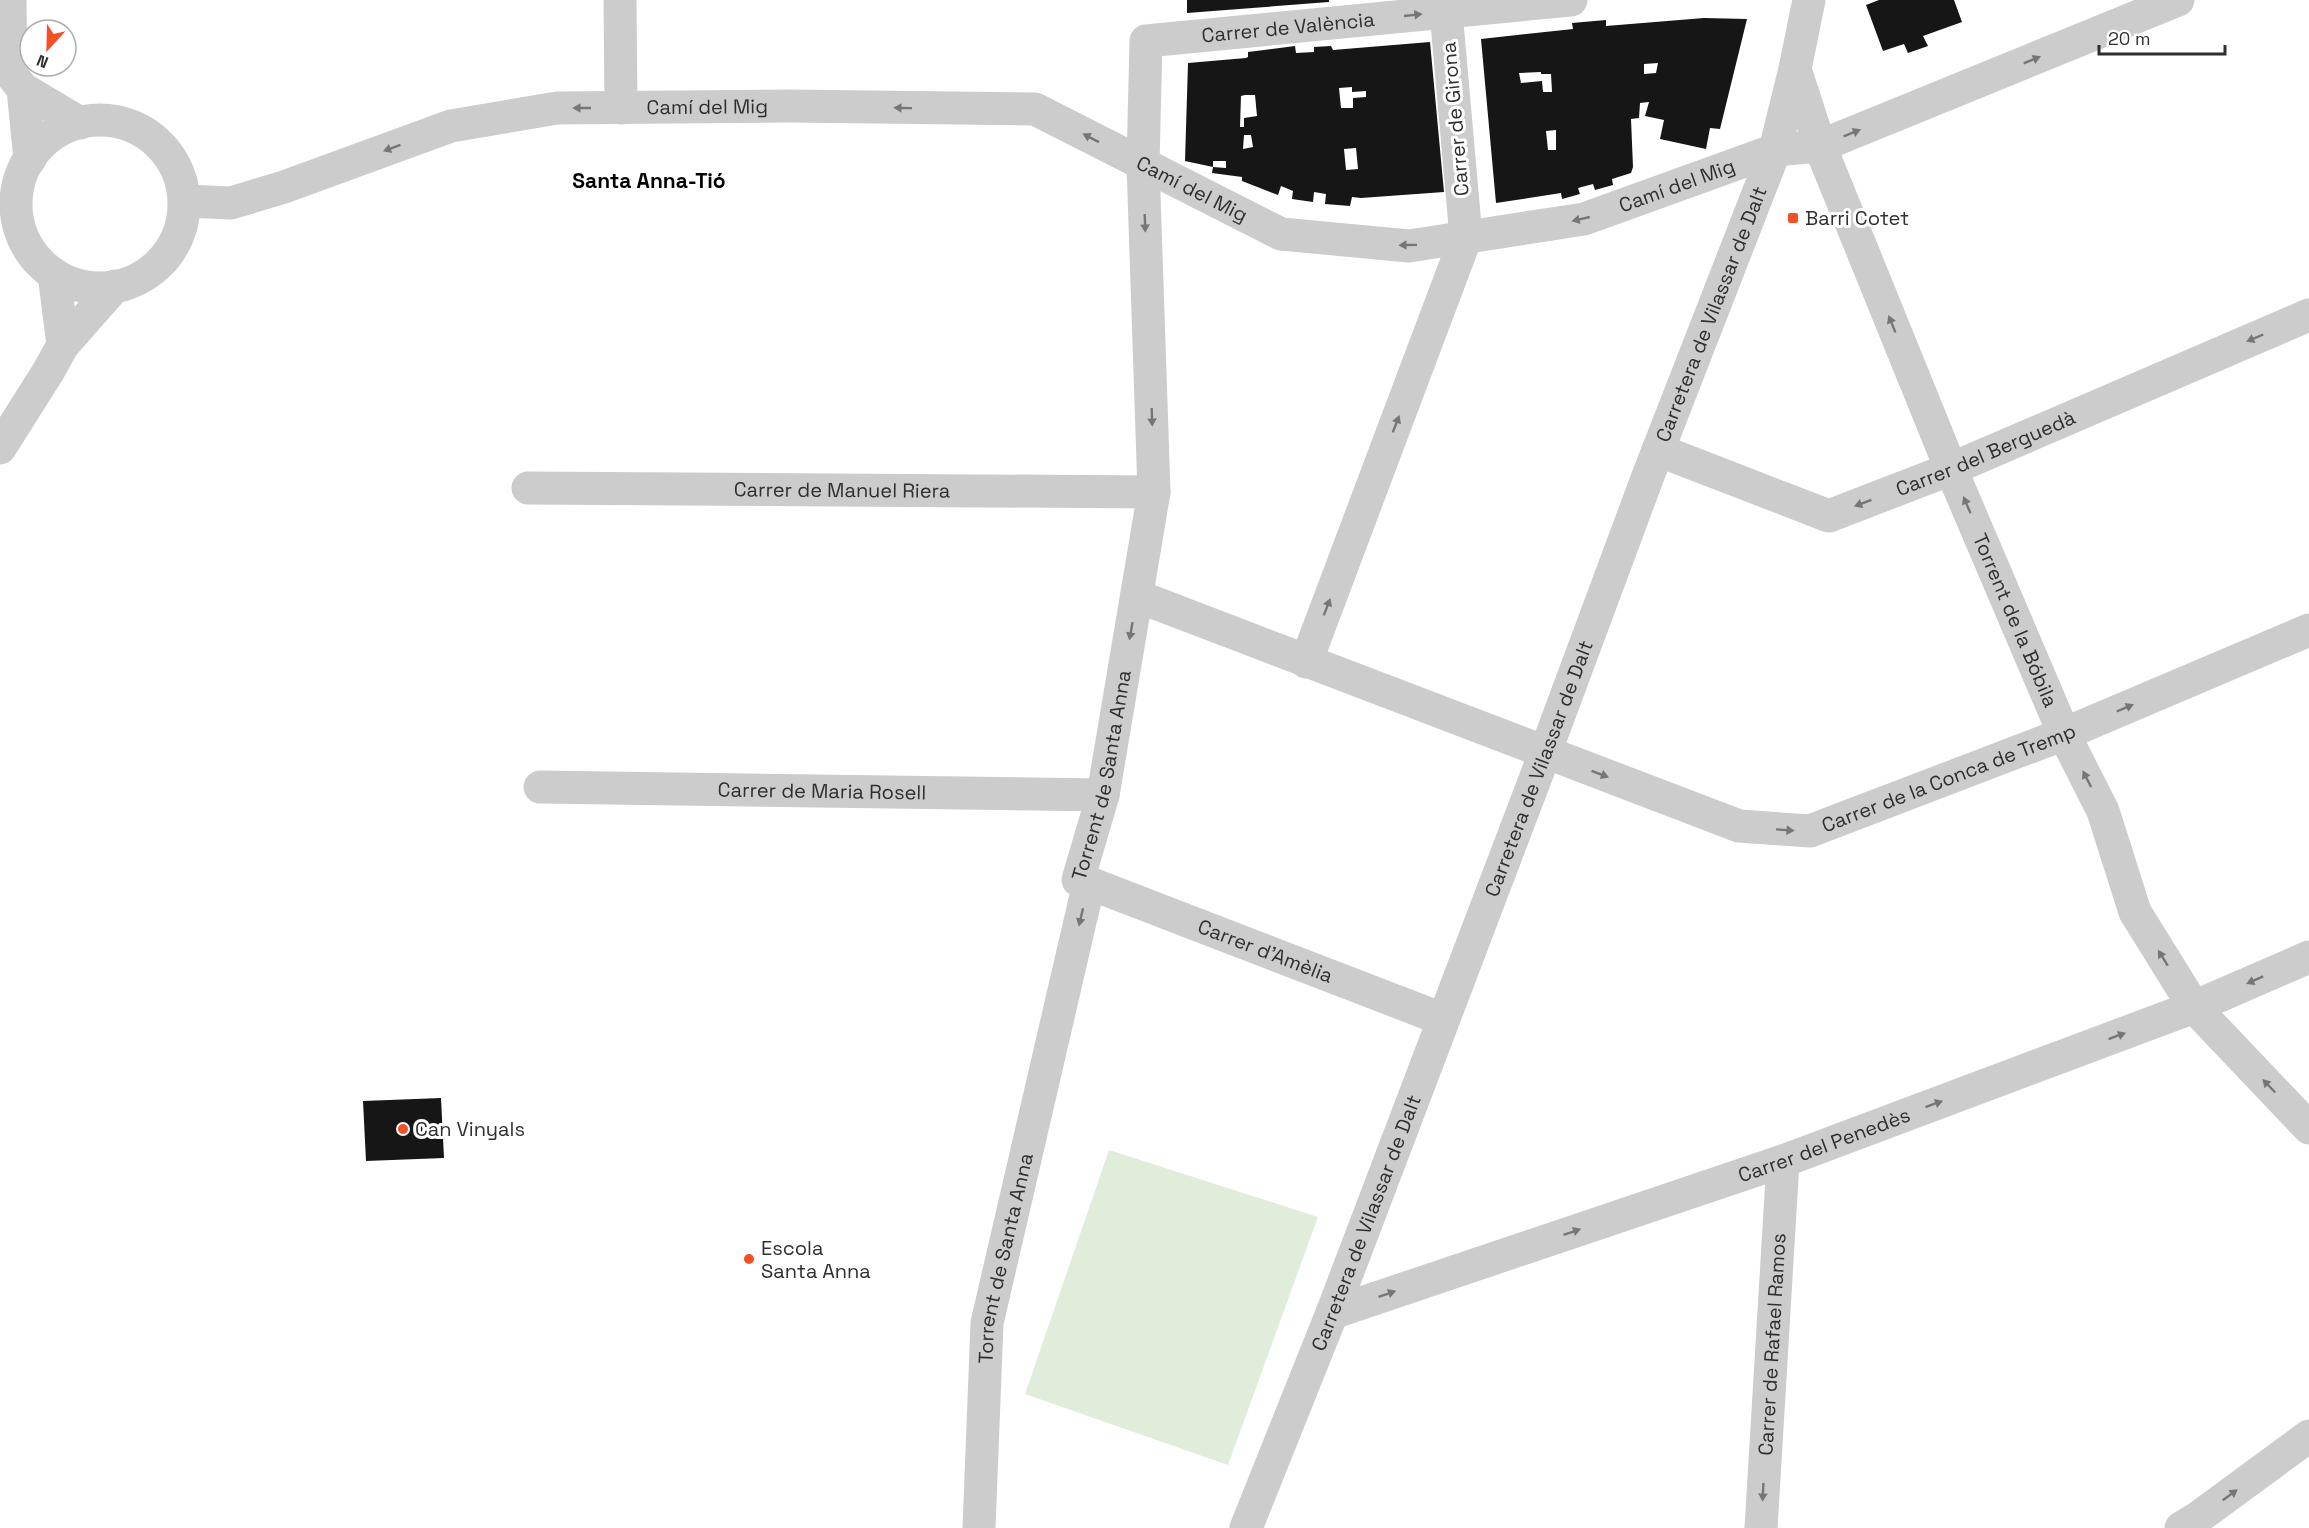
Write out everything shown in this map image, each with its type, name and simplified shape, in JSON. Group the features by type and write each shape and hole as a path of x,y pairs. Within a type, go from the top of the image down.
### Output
{"street":[{"path":"10,0 11,74 23,89 80,123"},
{"path":"620,0 621,108"},
{"name":"Carrer de València","path":"1146,41 1445,6 1571,0"},
{"name":"Carretera de Vilassar de Dalt","path":"1246,1528 1332,1313 1658,450 1775,150 1809,0"},
{"name":"Camí del Mig","path":"185,201 231,203 284,187 451,126 557,108 790,106 1035,109 1281,234 1409,246 1584,219 1775,150 1820,146 2178,0"},
{"name":"Carrer de Girona","path":"1445,6 1466,237"},
{"name":"Torrent de Santa Anna","path":"979,1528 987,1323 1089,883 1078,880 1103,795 1154,492 1143,164 1146,41"},
{"name":"Torrent de la Bóbila","path":"1795,69 1820,146 1951,469 2064,734 2103,810 2135,912 2194,1007 2309,1128"},
{"path":"23,89 30,159"},
{"path":"90,120 117,122 144,132 164,150 179,174 185,201 181,229 169,254 148,273 123,285 96,288 68,282 54,274 27,246 17,220 17,192 24,166 41,144 64,128 80,123 90,120"},
{"path":"1306,662 1466,237"},
{"path":"54,274 63,345"},
{"path":"0,448 63,345 115,286"},
{"name":"Carrer del Berguedà","path":"1658,450 1829,516 1951,469 2309,315"},
{"name":"Carrer de Manuel Riera","path":"528,488 1154,492"},
{"name":"Carrer de la Conca de Tremp","path":"1137,596 1739,826 1810,831 2064,734 2309,630"},
{"name":"Carrer de Maria Rosell","path":"540,787 1103,795"},
{"name":"Carrer d'Amèlia","path":"1089,883 1442,1019"},
{"name":"Carrer del Penedès","path":"1332,1313 1783,1161 2194,1007 2309,957"},
{"name":"Carrer de Rafael Ramos","path":"1761,1528 1783,1161"},
{"path":"2181,1528 2196,1520 2309,1436"}],"green space":[{"path":"1109,1150 1318,1217 1228,1465 1025,1394"}],"building":[{"path":"1187,0 1329,0 1329,2 1187,13"},
{"path":"1879,0 1954,0 1962,22 1923,36 1928,46 1908,53 1904,44 1883,51 1866,5"},
{"path":"1704,18 1747,19 1720,129 1710,128 1706,149 1660,139 1664,120 1645,116 1649,102 1640,103 1639,118 1631,119 1633,167 1631,173 1612,179 1613,185 1595,190 1593,184 1578,188 1580,194 1562,199 1561,193 1496,203 1481,39 1573,29 1572,23 1606,20 1606,26","holes":["1658,63 1656,73 1644,74 1644,64","1519,73 1551,74 1552,92 1543,92 1542,81 1521,83","1556,130 1556,150 1548,150 1546,131"]},
{"path":"1430,42 1444,192 1352,197 1350,206 1325,204 1326,194 1314,192 1313,202 1292,199 1293,191 1281,186 1278,195 1242,181 1242,177 1212,173 1213,167 1185,161 1188,63 1246,58 1248,52 1295,46 1296,53 1314,52 1314,47 1331,46 1333,50","holes":["1352,87 1352,92 1366,91 1366,97 1353,98 1353,108 1341,108 1339,88","1255,95 1257,116 1244,118 1244,127 1240,127 1241,96","1244,135 1251,135 1253,147 1243,149","1356,148 1358,169 1346,170 1344,149","1213,161 1226,161 1226,168 1213,167"]},
{"name":"Can Vinyals","path":"441,1098 444,1158 366,1161 363,1101"}],"place":[{"name":"Barri Cotet","path":"1793,218"},
{"name":"Can Vinyals","path":"403,1129"},
{"name":"Escola Santa Anna","path":"749,1259"}],"district":[{"name":"Santa Anna-Tió","path":"649,181"}]}
